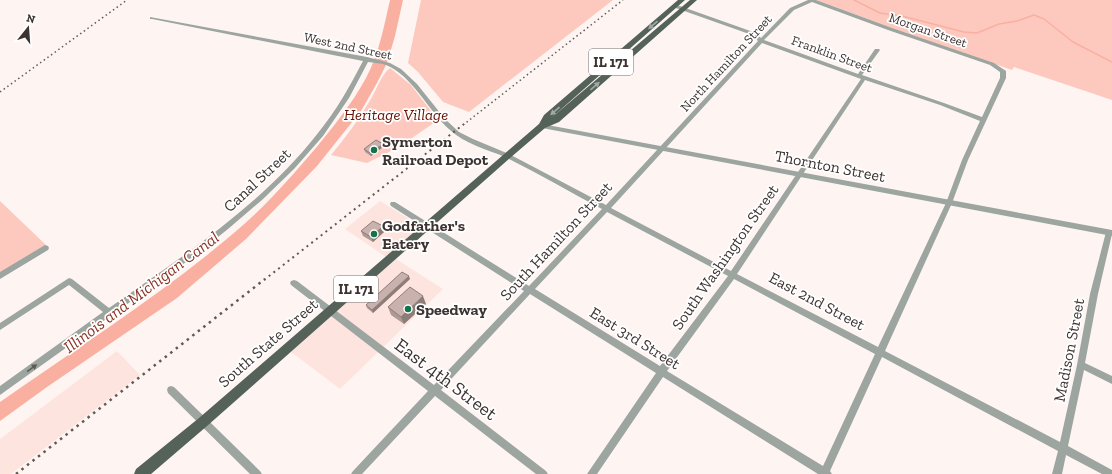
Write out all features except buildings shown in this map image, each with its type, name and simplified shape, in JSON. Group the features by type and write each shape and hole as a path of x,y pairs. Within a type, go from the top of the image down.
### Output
{"main road":[{"name":"IL 171","path":"542,126 547,117 682,0"},
{"name":"IL 171","path":"542,126 556,120 694,0"},
{"name":"South State Street","path":"141,474 428,227 542,126"}],"street":[{"name":"North Hamilton Street","path":"661,149 792,9 812,0"},
{"name":"Morgan Street","path":"812,0 992,64 1003,71 1003,78 983,120"},
{"name":"Franklin Street","path":"675,6 754,34 762,41 942,104 983,120"},
{"name":"West 2nd Street","path":"152,18 388,64 400,70 412,81 434,110 455,132 507,156"},
{"name":"South Washington Street","path":"592,474 662,370 733,274 862,77 877,50"},
{"name":"Canal Street","path":"0,391 206,243 238,217 290,169 312,146 351,91 367,59"},
{"path":"825,474 949,203 965,160 983,120"},
{"name":"Thornton Street","path":"542,126 798,176 1110,233"},
{"name":"South Hamilton Street","path":"356,474 661,149"},
{"name":"East 2nd Street","path":"507,156 1111,474"},
{"name":"East 3rd Street","path":"393,204 530,290 662,370 825,474"},
{"name":"Madison Street","path":"1057,474 1081,365 1094,294 1110,233"},
{"path":"0,276 46,248"},
{"path":"0,327 69,281 108,312"},
{"name":"East 4th Street","path":"294,283 434,392 543,474"},
{"path":"1081,365 1112,380"},
{"path":"171,390 257,474"}],"shaded area":[{"name":"Illinois and Michigan Canal","path":"390,0 403,0 387,63 361,111 317,166 246,239 177,298 0,421 0,402 150,299 207,255 257,213 277,192 329,132 361,88 371,69 378,50"},
{"path":"380,201 421,226 386,257 345,229"},
{"path":"396,259 443,289 340,389 291,352"},
{"path":"117,351 140,375 11,474 0,474 0,439"}],"green space":[{"path":"421,0 613,0 469,112 443,102 418,72 408,63"},
{"path":"816,0 1112,0 1112,100 1014,67 1012,70"},
{"name":"Heritage Village","path":"390,68 411,85 438,120 399,147 367,163 331,155 356,123 372,98 383,75"},
{"path":"0,201 46,245 0,273"}],"waterway":[{"path":"854,0 880,13 902,16 964,32 977,33 999,24 1017,21 1034,15 1044,19 1073,42 1112,62"}],"railway":[{"path":"0,92 127,0"},
{"path":"463,125 623,0"},
{"path":"264,280 464,124"},
{"path":"16,474 265,279"}],"place":[{"name":"Symerton Railroad Depot","path":"374,150"},
{"name":"Godfather's Eatery","path":"374,234"},
{"name":"Speedway","path":"408,309"}]}
